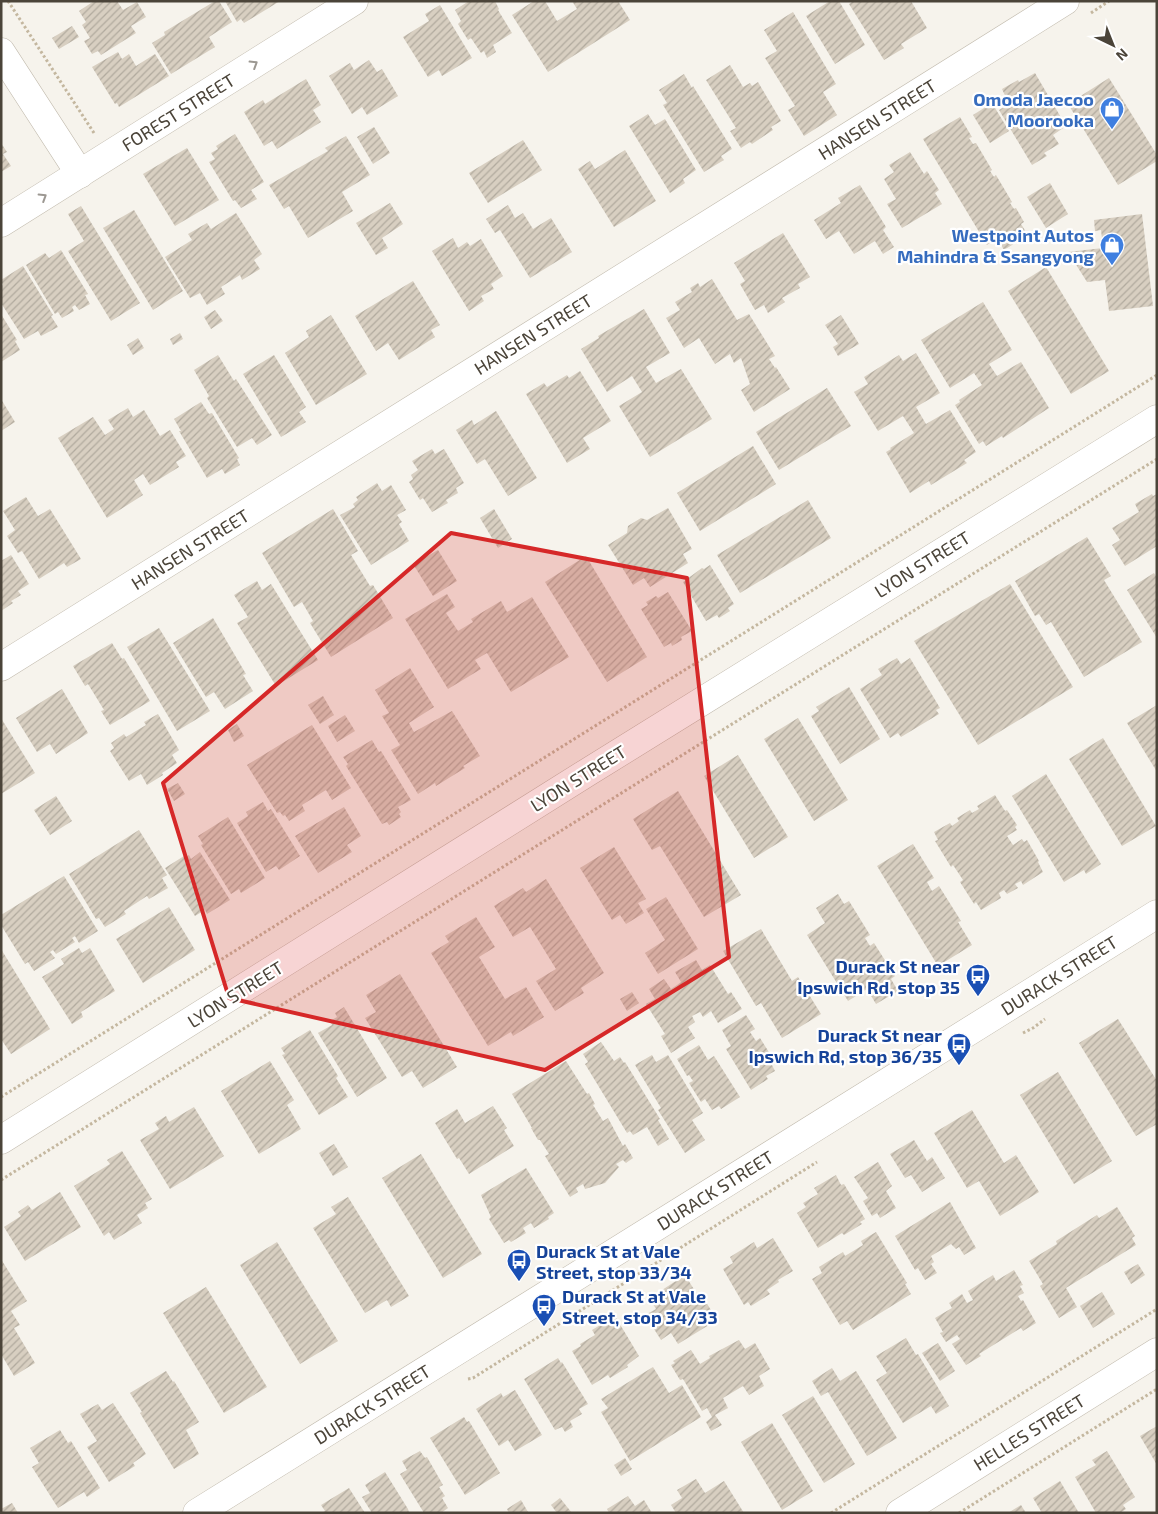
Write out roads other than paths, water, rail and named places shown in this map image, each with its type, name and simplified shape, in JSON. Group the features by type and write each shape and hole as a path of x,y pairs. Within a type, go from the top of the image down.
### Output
{"street":[{"name":"FOREST STREET","path":"1,223 354,1"},
{"name":"HANSEN STREET","path":"1,667 1065,1"},
{"path":"1,52 80,174"},
{"name":"LYON STREET","path":"1,1140 580,777 1157,419"},
{"name":"DURACK STREET","path":"197,1513 1157,914"},
{"name":"HELLES STREET","path":"900,1513 1157,1352"}],"place":[{"name":"Omoda Jaecoo Moorooka","path":"1112,130"},
{"name":"Westpoint Autos Mahindra & Ssangyong","path":"1112,266"},
{"name":"Durack St near Ipswich Rd, stop 35","path":"978,997"},
{"name":"Durack St near Ipswich Rd, stop 36/35","path":"959,1066"},
{"name":"Durack St at Vale Street, stop 33/34","path":"519,1282"},
{"name":"Durack St at Vale Street, stop 34/33","path":"544,1327"}]}
